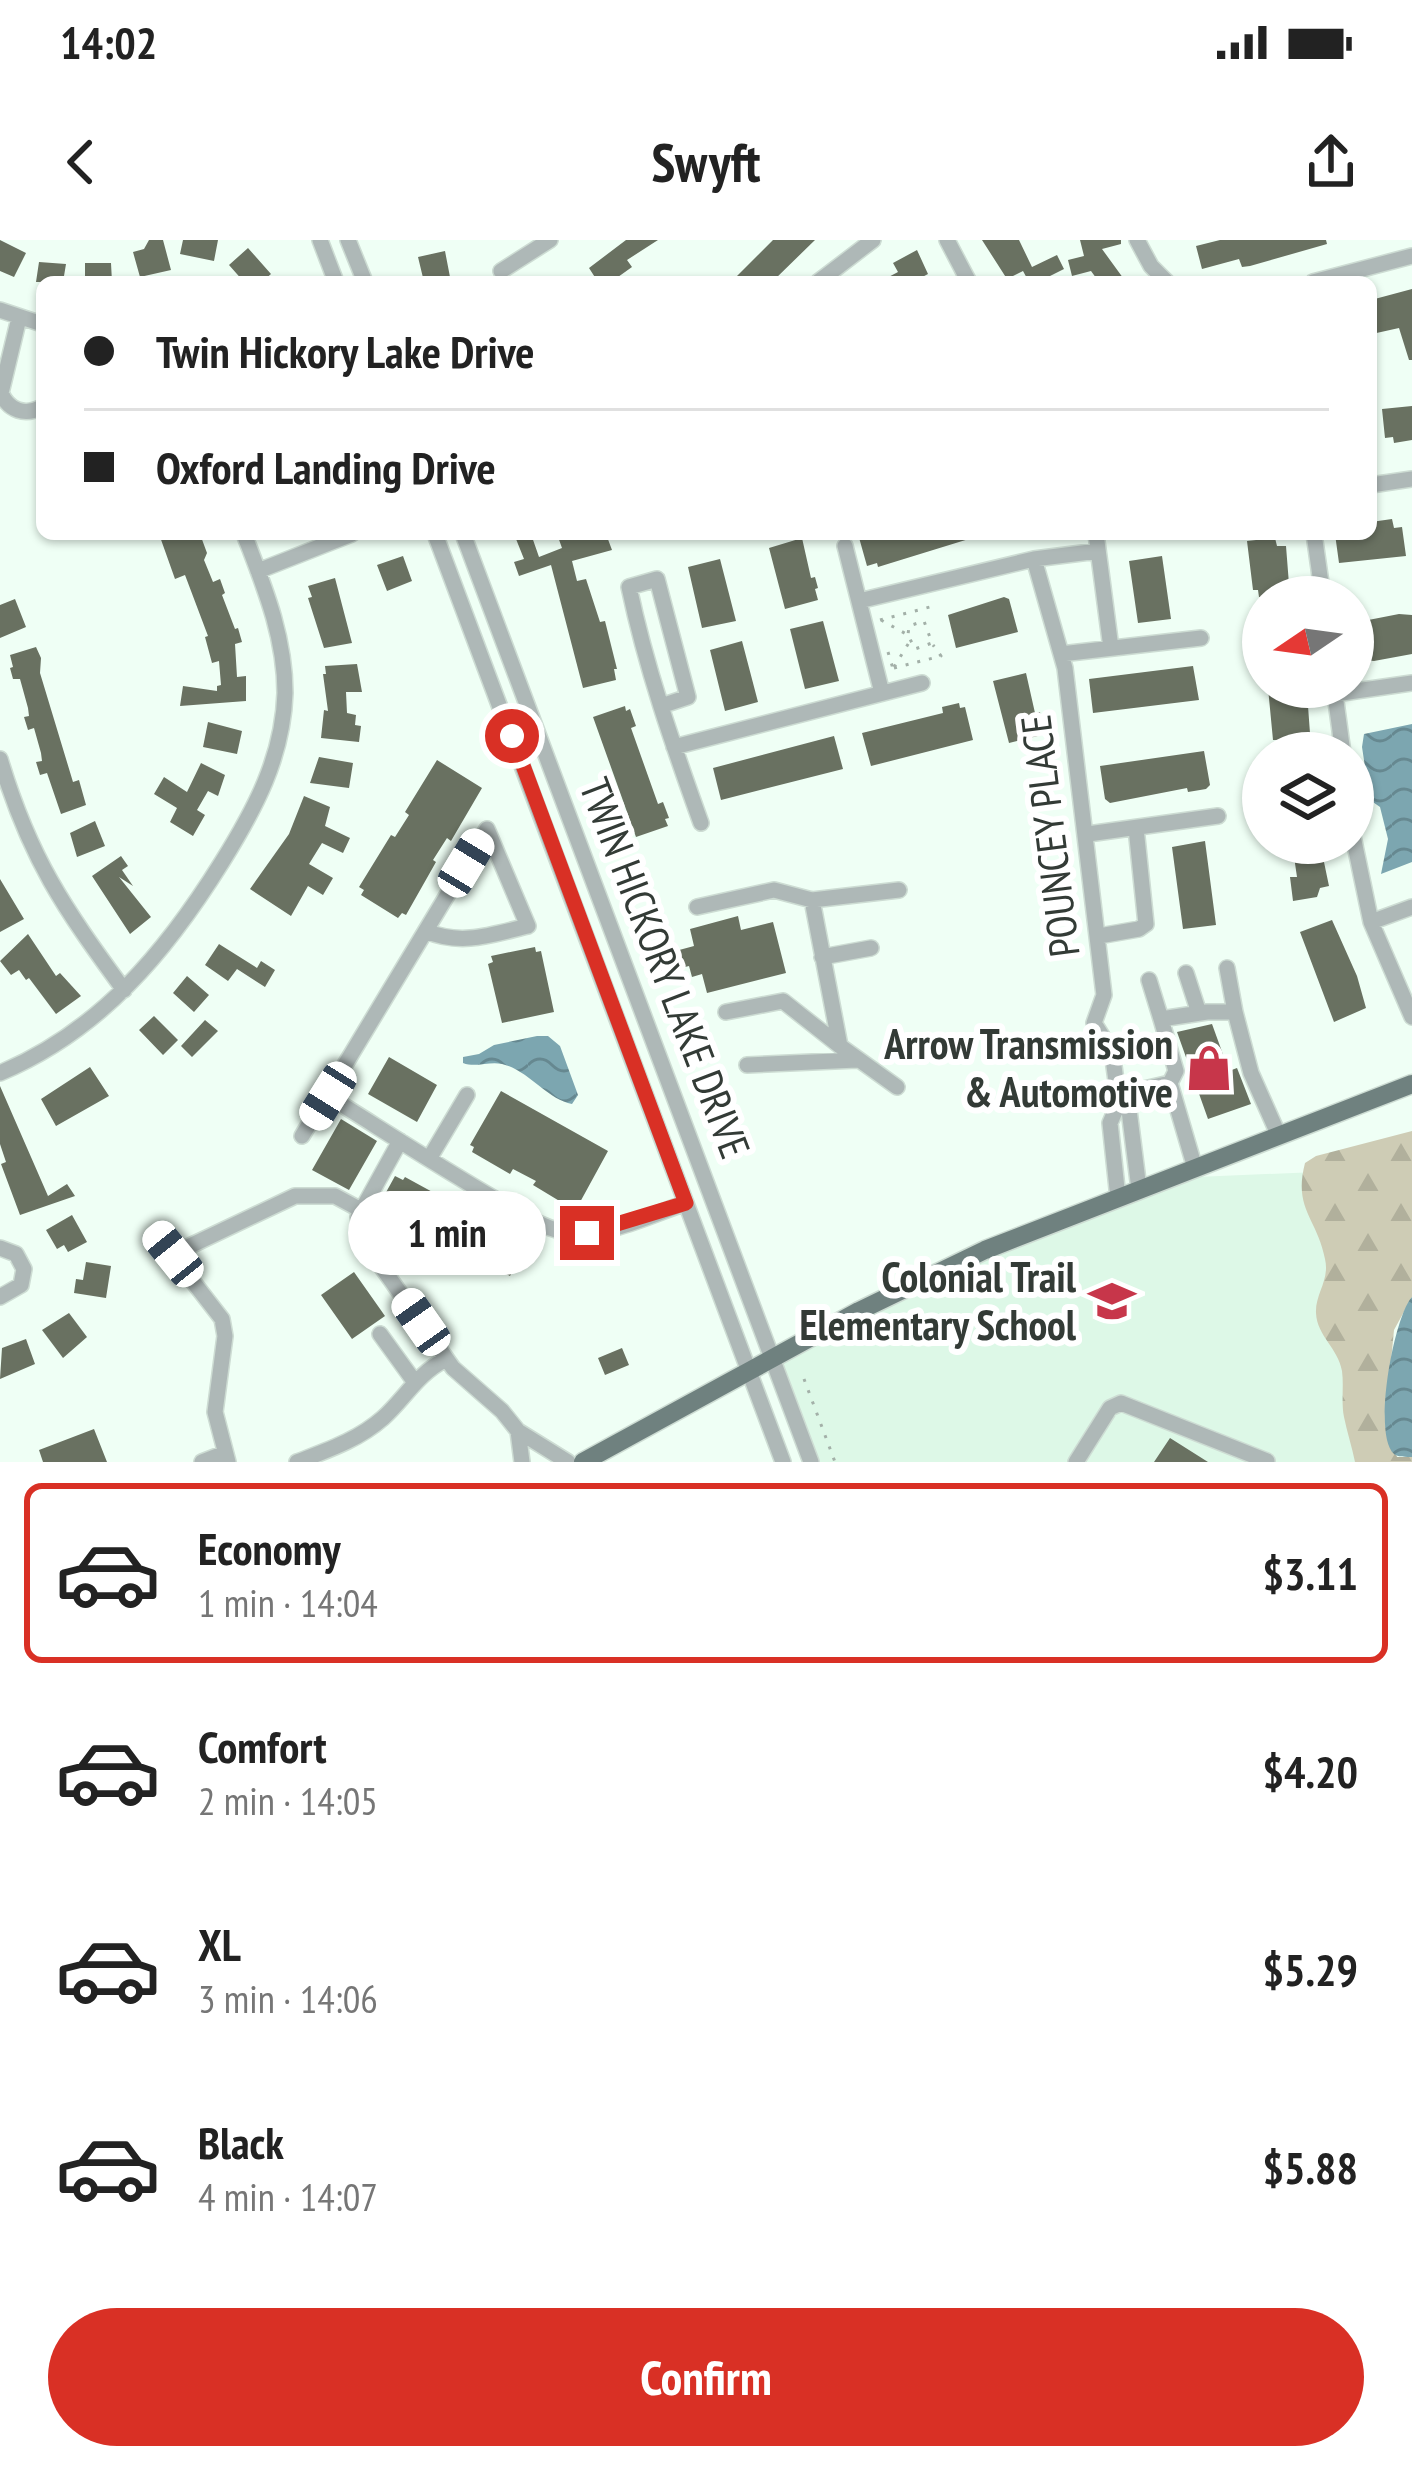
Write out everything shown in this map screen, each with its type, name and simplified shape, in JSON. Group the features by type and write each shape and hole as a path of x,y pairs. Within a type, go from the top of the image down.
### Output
{"main road":[{"path":"584,1462 944,1269 1412,1084"}],"street":[{"path":"320,240 334,276"},
{"path":"348,240 362,276"},
{"path":"502,271 550,240"},
{"path":"826,276 873,240"},
{"path":"947,240 966,276"},
{"path":"1137,240 1161,276"},
{"path":"1336,276 1412,256"},
{"path":"0,310 36,322"},
{"path":"19,318 1,393 16,410 36,410"},
{"path":"1377,484 1412,479"},
{"path":"0,1073 67,1036 124,990 176,933 267,782 283,720 284,680 279,634 246,540"},
{"path":"258,571 337,540"},
{"name":"TWIN HICKORY LAKE DRIVE","path":"437,540 783,1462"},
{"name":"TWIN HICKORY LAKE DRIVE","path":"465,540 811,1462"},
{"path":"1315,540 1320,576"},
{"path":"859,601 1097,542 1111,648"},
{"path":"845,546 882,693"},
{"name":"POUNCEY PLACE","path":"1034,559 1061,654 1088,834 1104,995 1094,1023 1112,1052 1118,1099 1110,1123 1118,1198"},
{"path":"661,706 688,698 657,579 629,587 661,706 701,823"},
{"path":"1061,654 1201,638"},
{"path":"674,747 922,683"},
{"path":"1374,687 1412,683"},
{"path":"0,759 14,808 48,883 124,990"},
{"path":"1088,834 1218,815"},
{"path":"1099,936 1146,924 1136,827"},
{"path":"302,1136 487,829 528,926 462,941 448,941 426,931"},
{"path":"1359,864 1371,922 1412,1017"},
{"path":"698,907 774,890 812,900 899,890"},
{"path":"812,900 840,1046"},
{"path":"1371,922 1412,907"},
{"path":"822,957 871,948"},
{"path":"1227,968 1251,1073 1279,1136"},
{"path":"1186,973 1199,1013"},
{"path":"1118,1099 1170,1083 1177,1071 1149,980"},
{"path":"725,1012 783,1001 897,1087"},
{"path":"1161,1019 1235,1012"},
{"path":"747,1065 856,1060"},
{"path":"1170,1083 1196,1168"},
{"path":"429,1159 467,1095"},
{"path":"328,1096 540,1224 566,1233 587,1233 686,1203"},
{"name":"POUNCEY PLACE","path":"1118,1099 1129,1110 1139,1190"},
{"path":"400,1141 358,1217 364,1241 470,1386 502,1411 518,1431 568,1462"},
{"path":"173,1254 295,1196 325,1194 361,1210"},
{"path":"156,1234 215,1307 224,1328 214,1412 227,1457 202,1462"},
{"path":"0,1248 16,1254 24,1269 20,1286 0,1297"},
{"path":"380,1334 413,1381"},
{"path":"297,1462 361,1435 395,1406 413,1381 446,1359"},
{"path":"1076,1462 1110,1408 1121,1403 1268,1461"},
{"path":"518,1431 522,1462"}],"path":[{"path":"879,620 930,607 924,621 941,656 892,668"},
{"path":"879,620 909,638"},
{"path":"879,620 895,679"},
{"path":"924,621 908,626 909,638 915,649 932,643"},
{"path":"892,668 909,638"},
{"path":"804,1378 836,1462"}],"shaded area":[{"name":"Colonial Trail Elementary School","path":"1317,1172 1363,1462 811,1462 773,1359 915,1284 1196,1177"}],"green space":[{"path":"1412,1131 1412,1297 1394,1330 1385,1424 1397,1457 1412,1457 1412,1462 1355,1462 1343,1411 1342,1371 1317,1321 1326,1267 1304,1203 1302,1179 1305,1163 1316,1156"}],"water":[{"path":"1412,724 1412,862 1381,874 1388,839 1380,807 1374,803 1374,732"},
{"path":"548,1036 560,1046 578,1095 572,1104 511,1067 463,1063 463,1057 494,1045"},
{"path":"1412,1297 1412,1457 1408,1457 1394,1454 1388,1443 1385,1401 1398,1327"}],"building":[{"path":"0,240 26,253 14,277 0,271"},
{"path":"149,240 163,240 171,270 140,276 133,252 144,249"},
{"path":"183,240 218,240 214,261 180,254"},
{"path":"626,240 658,240 627,260 632,267 619,276 594,276 589,268"},
{"path":"773,240 815,240 778,276 737,276"},
{"path":"982,240 1019,240 1032,267 1057,255 1064,269 1050,276 1026,276 1023,271 1005,276"},
{"path":"1080,240 1121,240 1121,244 1102,249 1122,276 1095,276 1091,271 1072,276 1068,260 1084,256"},
{"path":"1220,240 1326,240 1327,244 1250,266 1242,267 1239,259 1202,269 1196,246"},
{"path":"248,248 271,274 239,276 229,265"},
{"path":"917,250 928,274 890,276 898,272 893,263"},
{"path":"445,251 450,276 423,276 418,257"},
{"path":"39,262 66,264 64,276 37,276"},
{"path":"85,263 111,263 112,276 85,276"},
{"path":"1412,289 1412,360 1399,328 1377,333 1377,298"},
{"path":"1412,406 1412,440 1394,443 1393,437 1385,438 1382,409"},
{"path":"1392,519 1394,528 1402,527 1406,556 1339,563 1336,540 1377,540 1377,521"},
{"path":"161,540 202,540 207,553 204,560 213,582 220,579 242,642 235,644 237,677 246,676 246,701 180,706 183,686 217,691 221,685 219,661 212,663 208,636 185,575 175,579"},
{"path":"516,540 533,540 539,557 562,548 559,540 608,540 612,550 572,561 577,581 586,579 600,622 605,621 616,680 583,688 551,565 519,576 514,562 524,559"},
{"path":"802,540 818,600 785,609 769,548"},
{"path":"860,540 966,540 878,567 877,563 867,566"},
{"path":"1276,540 1277,546 1286,546 1288,576 1251,576 1247,541"},
{"path":"403,556 412,581 387,591 377,565"},
{"path":"1162,556 1171,619 1138,623 1129,561"},
{"path":"720,559 736,621 702,628 688,567"},
{"path":"335,578 352,643 324,648 308,586"},
{"path":"15,599 26,627 0,638 0,605"},
{"path":"1009,599 1018,632 956,648 948,615"},
{"path":"1412,615 1412,654 1374,661 1374,619"},
{"path":"823,621 839,681 805,689 790,629"},
{"path":"742,641 758,702 725,711 710,650"},
{"path":"36,647 73,782 79,780 86,805 61,814 47,773 40,775 36,762 42,761 41,753 34,728 28,730 20,679 13,679 10,668 10,655"},
{"path":"357,664 362,692 346,692 347,713 356,715 355,725 361,726 359,742 321,738 324,710 328,711 325,666"},
{"path":"1193,666 1199,700 1093,713 1089,679"},
{"path":"1026,673 1035,713 1040,712 1042,735 1009,743 993,681"},
{"path":"959,703 960,708 965,707 973,740 871,766 862,733 943,713 942,707"},
{"path":"625,706 636,726 631,728 658,804 663,802 669,818 665,819 668,826 636,837 593,717"},
{"path":"1270,708 1308,708 1310,732 1272,732"},
{"path":"208,722 242,731 237,754 203,747"},
{"path":"834,736 843,769 721,800 713,768"},
{"path":"1204,751 1210,785 1206,789 1188,792 1187,788 1110,803 1105,799 1100,766"},
{"path":"319,757 353,763 349,788 310,783"},
{"path":"437,760 482,788 451,841 447,838 433,860 406,915 398,918 361,895 364,890 359,887 409,815 405,812"},
{"path":"201,763 225,775 218,796 208,791 197,810 205,815 193,836 170,822 177,808 154,794 164,777 187,792"},
{"path":"304,796 330,807 325,826 350,838 343,853 322,843 309,864 333,878 323,895 308,886 291,916 250,889 289,834"},
{"path":"95,821 105,846 77,857 70,833"},
{"path":"1205,841 1216,925 1183,929 1172,847"},
{"path":"121,856 128,866 122,870 133,886 119,877 151,917 130,934 92,876"},
{"path":"1295,864 1324,864 1329,886 1320,888 1317,897 1293,901 1290,877 1297,877"},
{"path":"0,879 24,919 0,932"},
{"path":"738,916 741,930 773,922 786,973 707,993 702,974 692,977 689,966 661,973 657,956 694,946 690,929"},
{"path":"1332,920 1366,1008 1334,1022 1300,932"},
{"path":"28,934 56,976 60,973 81,996 56,1014 29,978 19,970 11,975 0,961"},
{"path":"219,944 257,968 261,961 275,970 265,987 237,969 228,981 205,965"},
{"path":"535,947 536,952 541,951 554,1012 502,1023 488,964 493,962 491,956"},
{"path":"187,976 209,995 194,1012 173,993"},
{"path":"154,1016 178,1040 163,1055 139,1030"},
{"path":"205,1020 218,1031 192,1057 181,1046"},
{"name":"Arrow Transmission & Automotive","path":"1212,1024 1229,1071 1237,1068 1251,1104 1208,1119 1177,1032"},
{"path":"389,1057 437,1085 417,1122 368,1094"},
{"path":"90,1067 109,1096 56,1126 41,1099"},
{"path":"0,1086 48,1196 67,1184 75,1196 20,1215 1,1164 6,1162 0,1144"},
{"path":"501,1091 608,1151 579,1204 571,1208 533,1185 536,1181 513,1169 510,1174 472,1152 470,1145"},
{"path":"341,1119 377,1141 349,1190 312,1170"},
{"path":"395,1176 458,1206 432,1253 379,1225 381,1221 373,1216"},
{"path":"480,1212 530,1240 510,1276 460,1249"},
{"path":"72,1215 87,1242 68,1252 64,1245 57,1249 46,1230"},
{"path":"86,1262 111,1266 106,1298 74,1293 76,1279 83,1280"},
{"path":"354,1272 385,1316 352,1339 321,1295"},
{"path":"69,1313 87,1337 63,1358 42,1330"},
{"path":"26,1339 35,1364 0,1379 2,1348"},
{"path":"622,1348 629,1365 605,1375 598,1358"},
{"path":"94,1429 107,1462 43,1462 39,1450"},
{"path":"1170,1438 1208,1462 1154,1462"}],"place":[{"name":"Arrow Transmission & Automotive","path":"1209,1068"},
{"name":"Colonial Trail Elementary School","path":"1112,1301"}],"route":[{"path":"512,736 686,1203 587,1233"}]}
